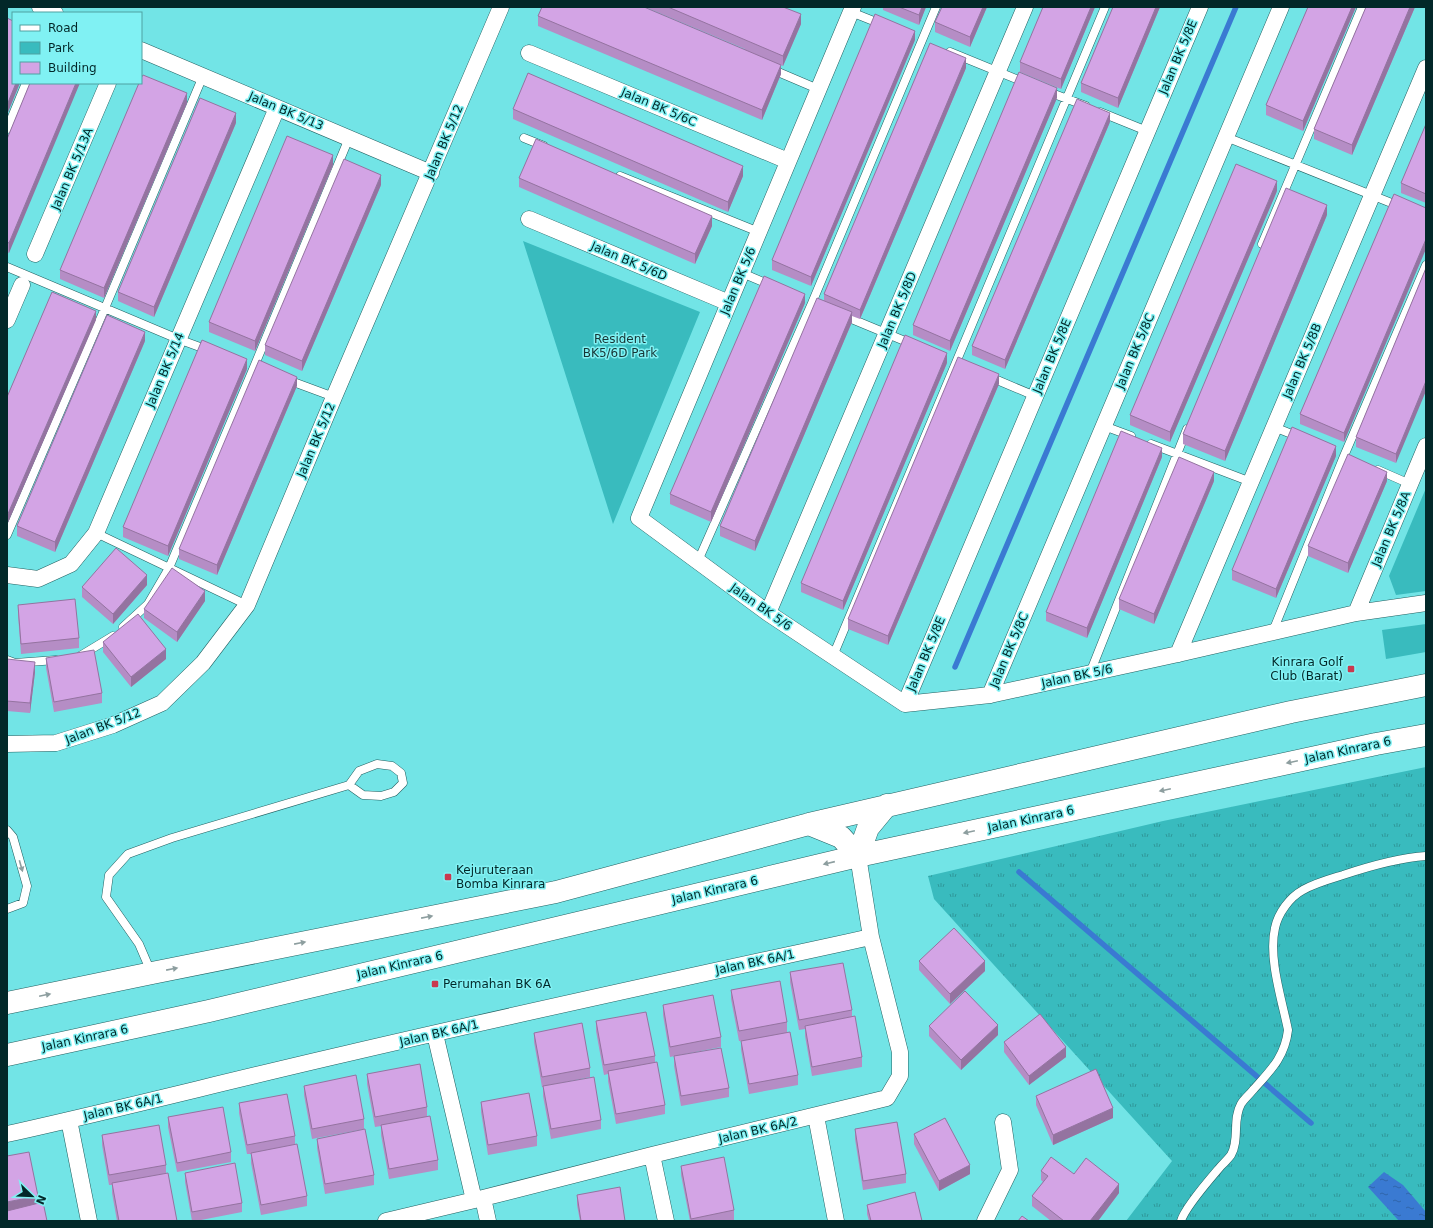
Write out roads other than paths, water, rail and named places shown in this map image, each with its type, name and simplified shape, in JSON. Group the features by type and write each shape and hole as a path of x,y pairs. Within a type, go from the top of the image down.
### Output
{"main road":[{"path":"7,1003 556,892 809,824 887,805 1291,712 1426,684"},
{"name":"Jalan Kinrara 6","path":"7,1055 216,1009 858,856 1360,747 1426,735"},
{"path":"809,824 841,837 858,856 868,828 887,805"}],"street":[{"path":"40,7 52,12"},
{"name":"Jalan BK 5/12","path":"7,744 56,743 113,725 162,703 203,663 247,605 334,397 501,7"},
{"name":"Jalan BK 5/8D","path":"768,613 1025,7"},
{"name":"Jalan BK 5/8E","path":"905,704 1200,7"},
{"name":"Jalan BK 5/8C","path":"990,695 1281,7"},
{"name":"Jalan BK 5/6","path":"847,9 818,89 639,518 768,613 905,704 990,695 1356,613 1426,603"},
{"name":"Jalan BK 5/13","path":"142,50 431,173"},
{"name":"Jalan BK 5/6C","path":"529,53 788,161"},
{"name":"Jalan BK 5/8B","path":"1178,654 1426,68"},
{"name":"Jalan BK 5/13A","path":"35,254 108,84"},
{"name":"Jalan BK 5/14","path":"7,575 38,579 71,564 96,533 276,108"},
{"name":"Jalan BK 5/6D","path":"530,219 729,303"},
{"path":"7,320 22,285"},
{"name":"Jalan BK 5/8A","path":"1356,613 1426,446"},
{"name":"Jalan BK 6A/2","path":"386,1221 887,1098 900,1076 900,1052 871,937 858,856"},
{"name":"Jalan BK 6A/1","path":"7,1134 626,990 871,937"},
{"path":"435,1034 478,1199 488,1221"},
{"path":"816,1116 836,1221"},
{"path":"69,1120 88,1221"},
{"path":"985,1221 1010,1170 1003,1122"},
{"path":"652,1155 666,1221"}],"lane":[{"path":"698,561 812,302 936,7"},
{"path":"832,656 1105,7"},
{"path":"1259,251 1362,7"},
{"path":"847,9 886,26"},
{"path":"943,49 1147,131"},
{"path":"761,64 818,89"},
{"path":"7,535 203,76"},
{"path":"7,129 26,84"},
{"path":"1226,137 1406,208"},
{"path":"7,660 15,663 72,659 116,634 148,604 169,568 349,138"},
{"path":"524,138 554,150"},
{"path":"612,173 759,232"},
{"path":"1273,631 1344,456 1426,265"},
{"path":"7,267 178,339 213,352"},
{"path":"742,273 777,288"},
{"path":"833,311 921,348"},
{"path":"984,374 1035,396"},
{"path":"283,378 334,397"},
{"path":"1090,673 1188,425"},
{"path":"1104,426 1251,482"},
{"path":"1274,427 1309,442"},
{"path":"1374,468 1410,484"},
{"path":"96,533 247,605"},
{"path":"152,973 139,944 106,897 109,875 128,854 172,838 349,785 359,771 377,764 392,766 401,773 403,783 394,792 381,796 363,794 349,785"},
{"path":"7,830 13,837 27,886 22,903 7,909"},
{"path":"1181,1221 1191,1204 1231,1155 1235,1145 1238,1112 1241,1103 1273,1068 1282,1054 1286,1042 1288,1030 1272,948 1278,917 1285,905 1302,890 1323,881 1382,862 1426,856"}],"water":[{"path":"1384,1172 1403,1185 1426,1212 1426,1221 1399,1221 1368,1187"}],"waterway":[{"path":"955,667 1236,7"},
{"path":"1019,872 1311,1123"}],"place":[{"name":"Kinrara Golf Club (Barat)","path":"1351,669"},
{"name":"Kejuruteraan Bomba Kinrara","path":"448,877"},
{"name":"Perumahan BK 6A","path":"435,984"}],"park label":[{"name":"Resident BK5/6D Park","path":"620,346"}]}
